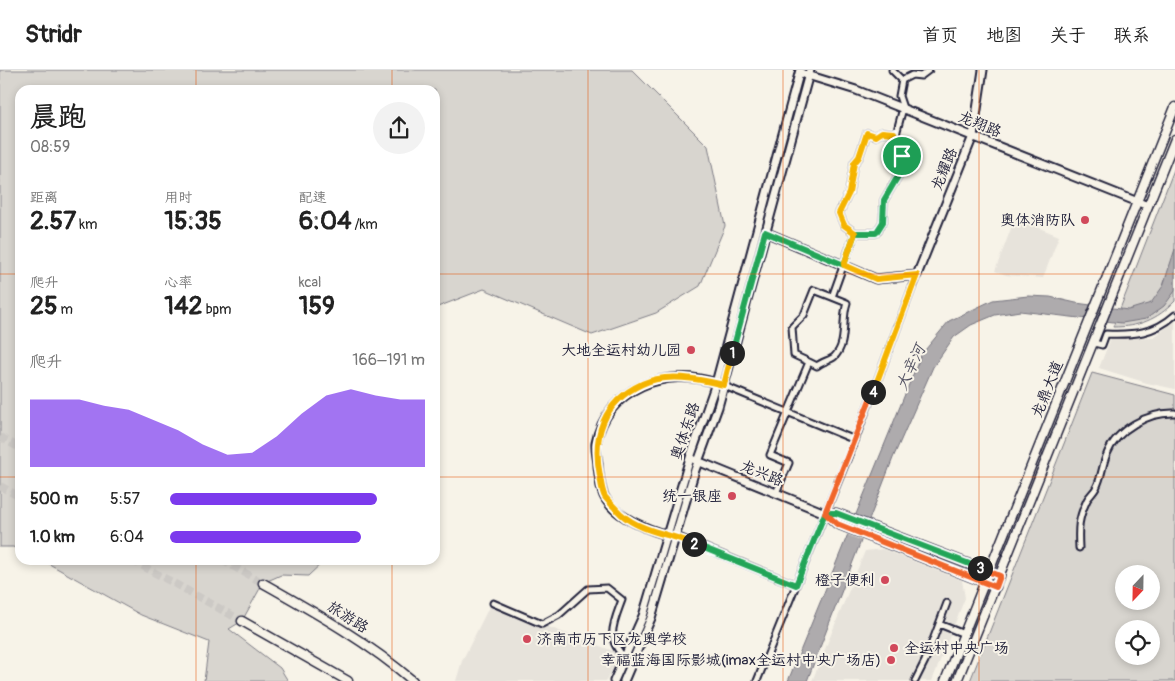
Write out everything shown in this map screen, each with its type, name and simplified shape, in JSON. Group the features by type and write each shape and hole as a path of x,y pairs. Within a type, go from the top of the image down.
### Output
{"main road":[{"name":"龙鼎大道","path":"945,681 1175,107"},
{"name":"龙鼎大道","path":"957,681 1099,333 1175,139"},
{"name":"旅游路","path":"264,583 340,627 389,660 413,681"},
{"path":"242,621 348,681"}],"street":[{"path":"892,70 902,80"},
{"path":"902,80 912,75 921,76 929,70"},
{"name":"龙耀路","path":"917,275 973,136 983,70"},
{"name":"龙翔路","path":"799,72 809,73 903,108 1148,206"},
{"name":"奥体东路","path":"614,681 626,658 643,616 690,458 716,383 799,72"},
{"path":"624,681 644,638 724,385 809,73"},
{"path":"894,133 882,132 876,136 867,133 859,157 854,163 849,193 839,213 844,225 855,233 876,233 883,222 884,200 904,166 902,156 894,142 894,133 903,108 899,96 902,80"},
{"path":"757,681 855,440 917,275 876,279 765,232"},
{"path":"832,297 855,233"},
{"path":"814,290 847,303 840,344 834,357 817,366 809,362 794,356 792,327 804,315 814,290"},
{"path":"1094,343 1102,345 1106,334 1145,333 1164,325 1175,315"},
{"path":"776,493 789,463 770,455 809,362"},
{"path":"796,585 676,536 646,529 623,516 604,496 596,444 606,416 620,398 643,383 670,378 706,380 724,385 855,440"},
{"path":"1079,548 1078,520 1088,498 1096,488 1107,454 1119,433 1142,420 1167,412 1175,413"},
{"name":"龙兴路","path":"690,458 825,513 840,515 1000,576"},
{"name":"龙兴路","path":"825,513 837,524 996,587"},
{"path":"493,604 542,624 559,615 588,589 607,588 622,600 612,631 616,650 626,658"},
{"path":"915,681 947,603"},
{"path":"939,624 964,634"}],"shaded area":[{"path":"0,70 632,70 708,146 725,226 700,286 656,313 592,335 484,289 440,306 440,85 15,85 15,548 0,547"},
{"path":"1175,167 1175,301 1154,318 1147,321 1131,326 1113,327"},
{"path":"1015,218 1059,236 1043,278 1006,275 995,271"},
{"path":"1175,249 1175,291 1164,306 1146,319 1122,323 1020,311 995,315 971,325 954,337 933,367 893,458 807,681 788,681 921,355 949,321 993,300 1028,296 1050,297 1076,303 1128,310 1151,303 1163,286"},
{"path":"1175,321 1175,389 1147,383 1099,368 1111,338 1154,337"},
{"path":"1092,373 1175,395 1175,681 970,681"},
{"name":"全运村中央广场","path":"883,549 962,580 965,598 932,681 812,681 865,551"},
{"path":"51,565 320,565 308,576 281,575 263,583 242,621 229,629 280,668 288,681 204,681 209,642 141,615"},
{"name":"济南市历下区龙奥学校","path":"490,605 621,654 606,681 456,681 462,661"}],"pier":[{"path":"854,514 872,522 865,542 846,534"}],"tunnel":[{"path":"0,437 15,445"},
{"path":"0,486 15,494"},
{"path":"141,565 242,621"},
{"path":"231,565 263,583"}],"place":[{"name":"奥体消防队","path":"1085,220"},
{"name":"大地全运村幼儿园","path":"691,350"},
{"name":"统一银座","path":"732,496"},
{"name":"橙子便利","path":"885,580"},
{"name":"济南市历下区龙奥学校","path":"527,639"},
{"name":"全运村中央广场","path":"894,648"},
{"name":"幸福蓝海国际影城(imax全运村中央广场店)","path":"891,660"}],"route":[{"path":"902,156 894,142 894,133 887,134 882,132 876,136 867,133 859,157 854,163 849,193 839,213 844,225 855,233 844,265 876,279 917,275 855,440 825,513 837,524 996,587 1000,576 836,513 825,513 796,585 676,536 646,529 623,516 604,496 599,473 596,444 606,416 620,398 643,383 670,378 706,380 724,385 765,232 844,265 855,233 876,233 883,222 884,200 889,190 902,174 904,166 902,156"}],"water label":[{"name":"大辛河","path":"910,367"}]}
